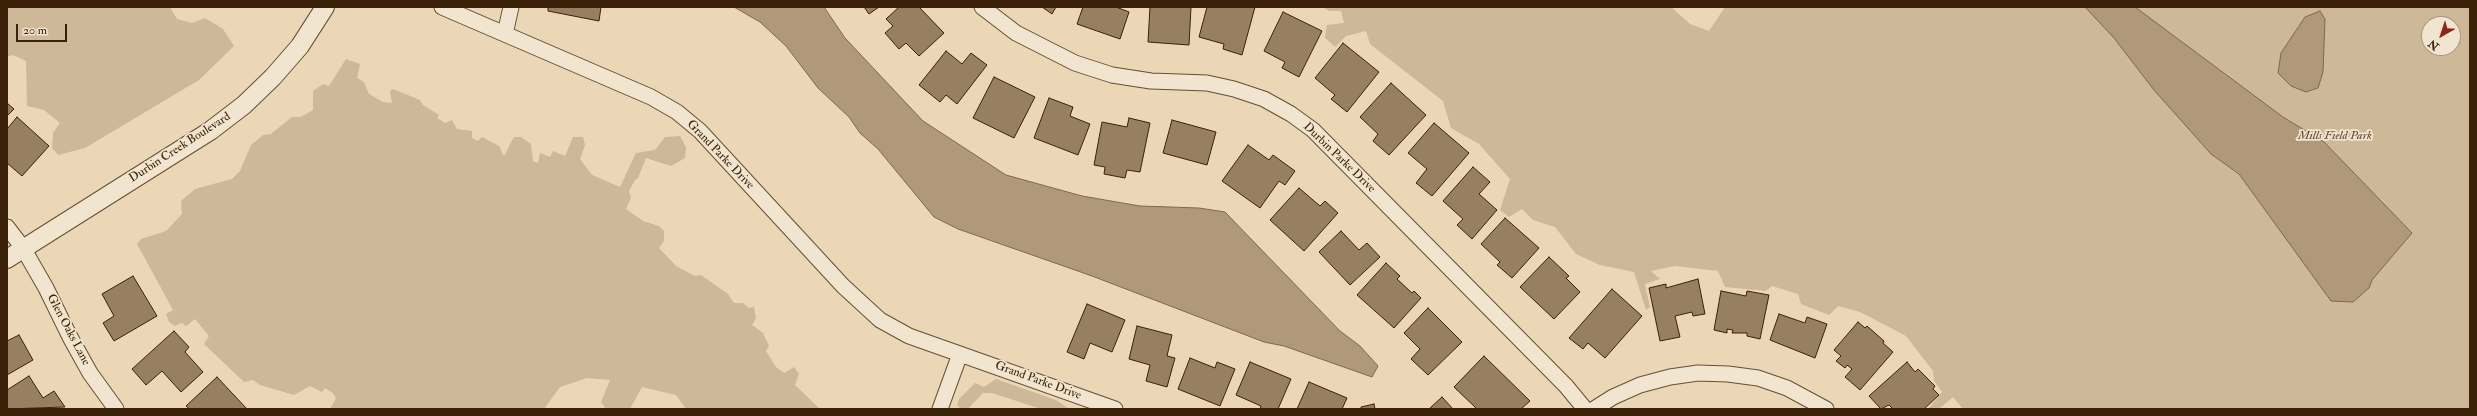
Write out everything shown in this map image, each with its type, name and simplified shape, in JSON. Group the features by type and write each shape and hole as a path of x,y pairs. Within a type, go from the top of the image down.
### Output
{"street":[{"name":"Durbin Creek Boulevard","path":"7,258 210,131 244,106 273,77 300,46 325,7"},
{"name":"Grand Parke Drive","path":"442,7 651,97 677,112 700,131 858,300 880,320 909,336 1115,409"},
{"path":"505,34 512,7"},
{"name":"Durbin Parke Drive","path":"982,7 1016,34 1075,63 1112,75 1143,80 1207,83 1234,88 1264,99 1291,114 1313,130 1566,386 1585,409"},
{"name":"Glen Oaks Lane","path":"7,227 23,248 46,288 70,337 90,373 116,409"},
{"path":"940,409 960,354"},
{"path":"1594,409 1613,397 1640,385 1670,377 1698,373 1728,374 1758,378 1787,388 1826,409"}],"green space":[{"path":"7,7 170,7 177,19 192,23 205,18 223,29 234,46 199,80 85,148 58,155 52,148 53,133 60,123 44,110 27,106 26,61 13,55 7,57"},
{"name":"Mills Field Park","path":"1323,7 1671,7 1690,24 1709,31 1725,7 2470,7 2470,409 1963,409 1953,397 1939,409 1928,409 1942,392 1934,381 1933,371 1906,336 1860,312 1838,306 1829,315 1801,304 1798,294 1772,286 1766,291 1725,287 1718,271 1675,266 1651,271 1660,279 1645,284 1650,307 1646,310 1634,272 1600,265 1576,254 1555,227 1533,220 1522,209 1509,217 1500,210 1510,179 1479,144 1451,128 1443,101 1370,44 1366,31 1346,36 1335,47 1325,38 1327,25 1344,23 1341,11 1329,11"},
{"path":"346,59 360,64 357,78 364,82 369,94 383,102 392,103 390,91 393,89 420,100 423,105 439,115 437,118 445,123 452,120 457,129 472,131 472,138 478,141 482,137 499,146 504,156 514,137 521,137 531,144 533,161 538,163 540,153 550,157 553,151 565,156 573,137 583,137 585,145 580,159 592,175 620,187 636,153 655,150 665,137 680,136 686,147 685,158 671,166 646,158 638,178 635,180 629,191 631,198 626,209 643,221 659,226 664,231 664,241 659,248 676,266 695,276 701,275 728,294 734,303 743,303 749,308 754,307 756,318 752,325 763,333 769,346 766,351 776,367 784,373 794,367 799,374 795,385 820,409 686,409 676,395 642,387 630,409 606,409 601,402 610,380 587,378 560,387 544,409 330,409 336,398 333,393 325,388 322,392 310,386 294,395 260,385 253,380 244,382 204,344 209,336 195,319 186,326 182,323 175,326 169,322 166,314 173,310 137,244 141,239 166,231 182,214 181,201 195,189 232,179 240,171 251,145 263,135 271,134 292,117 301,117 313,110 313,91 323,84 329,86"},
{"path":"996,379 1056,400 1069,409 1041,409 992,393 983,393 968,409 961,409 957,405 959,399 975,383 984,387"}],"shaded area":[{"path":"734,7 824,7 845,38 923,121 1006,175 1082,196 1140,206 1199,208 1225,212 1340,331 1360,346 1378,366 1372,377 1284,346 1264,342 1092,276 958,229 934,217 878,149 860,133 849,117 818,88 786,46 760,22"},
{"path":"2085,7 2135,7 2283,117 2324,142 2412,233 2372,280 2369,288 2353,302 2331,301 2239,174 2211,154 2154,90 2114,38"},
{"path":"2320,11 2325,19 2323,72 2318,88 2306,92 2291,86 2278,73 2281,53 2305,17"}],"building":[{"path":"548,7 601,7 599,21 548,11"},
{"path":"864,7 879,7 869,14"},
{"path":"899,7 919,7 944,33 919,56 906,43 899,49 885,33 893,26 886,19"},
{"path":"1042,7 1056,7 1052,14"},
{"path":"1083,7 1116,7 1129,12 1120,39 1077,24"},
{"path":"1150,7 1191,7 1189,45 1148,42"},
{"path":"1207,7 1255,7 1242,55 1223,49 1224,44 1199,37"},
{"path":"1283,12 1322,31 1299,77 1282,68 1285,62 1264,51"},
{"path":"1343,43 1379,72 1347,112 1331,99 1335,95 1315,78"},
{"path":"946,51 962,64 971,53 987,65 957,104 946,95 940,102 919,85"},
{"path":"994,77 1035,97 1014,138 973,118"},
{"path":"1391,83 1426,115 1389,155 1373,141 1378,134 1360,117"},
{"path":"1049,98 1073,107 1070,116 1090,124 1078,155 1034,138"},
{"path":"7,103 14,109 7,116"},
{"path":"17,117 49,146 22,176 7,163 7,129"},
{"path":"1129,118 1150,123 1140,172 1127,170 1125,178 1104,174 1105,167 1094,165 1102,122 1127,127"},
{"path":"1172,120 1216,132 1207,165 1163,153"},
{"path":"1434,123 1469,153 1432,196 1416,183 1427,169 1408,153"},
{"path":"1248,145 1269,160 1273,155 1295,171 1285,185 1279,181 1260,208 1222,181"},
{"path":"1473,167 1490,182 1479,194 1497,210 1472,239 1457,225 1463,219 1443,201"},
{"path":"1299,188 1320,206 1325,201 1338,213 1304,251 1270,220"},
{"path":"1505,218 1539,248 1512,278 1497,265 1500,262 1481,244"},
{"path":"1341,231 1359,250 1367,243 1380,257 1350,285 1319,252"},
{"path":"1549,257 1569,276 1566,278 1580,292 1554,319 1520,287"},
{"path":"1386,263 1400,276 1397,279 1412,293 1414,291 1421,298 1394,328 1357,295"},
{"path":"133,276 157,316 114,341 103,323 114,316 102,294"},
{"path":"1698,279 1705,314 1693,316 1692,312 1675,316 1680,337 1660,341 1649,288 1666,284 1666,288"},
{"path":"1612,289 1642,316 1605,358 1588,343 1583,349 1569,338"},
{"path":"1721,291 1746,296 1747,291 1769,295 1760,339 1747,336 1747,333 1732,333 1733,330 1727,329 1727,333 1714,330"},
{"path":"1087,304 1125,320 1112,352 1090,343 1084,359 1067,352"},
{"path":"1428,308 1462,342 1428,375 1411,359 1420,349 1404,333"},
{"path":"1779,314 1805,323 1807,317 1827,324 1815,358 1770,340"},
{"path":"1858,322 1865,328 1867,326 1884,341 1883,343 1893,352 1860,390 1845,377 1852,369 1847,365 1845,368 1836,361 1841,356 1834,350"},
{"path":"1137,326 1172,335 1167,356 1175,358 1167,387 1146,381 1150,365 1129,359"},
{"path":"174,331 189,347 185,352 203,372 181,392 162,371 146,385 132,369"},
{"path":"19,335 33,360 7,375 7,341"},
{"path":"1484,356 1530,401 1521,409 1477,409 1454,387"},
{"path":"1190,358 1215,368 1217,362 1235,369 1220,406 1178,389"},
{"path":"1250,362 1291,379 1278,409 1260,409 1261,406 1236,395"},
{"path":"1907,362 1915,372 1918,369 1935,386 1933,389 1939,395 1924,409 1893,409 1889,405 1881,409 1869,396"},
{"path":"29,376 43,398 54,391 65,407 7,409 7,390"},
{"path":"217,377 247,409 190,409 186,406"},
{"path":"1309,382 1347,398 1342,409 1297,409"},
{"path":"1442,397 1453,409 1429,409"},
{"path":"1374,404 1375,409 1361,409 1361,407"}]}
